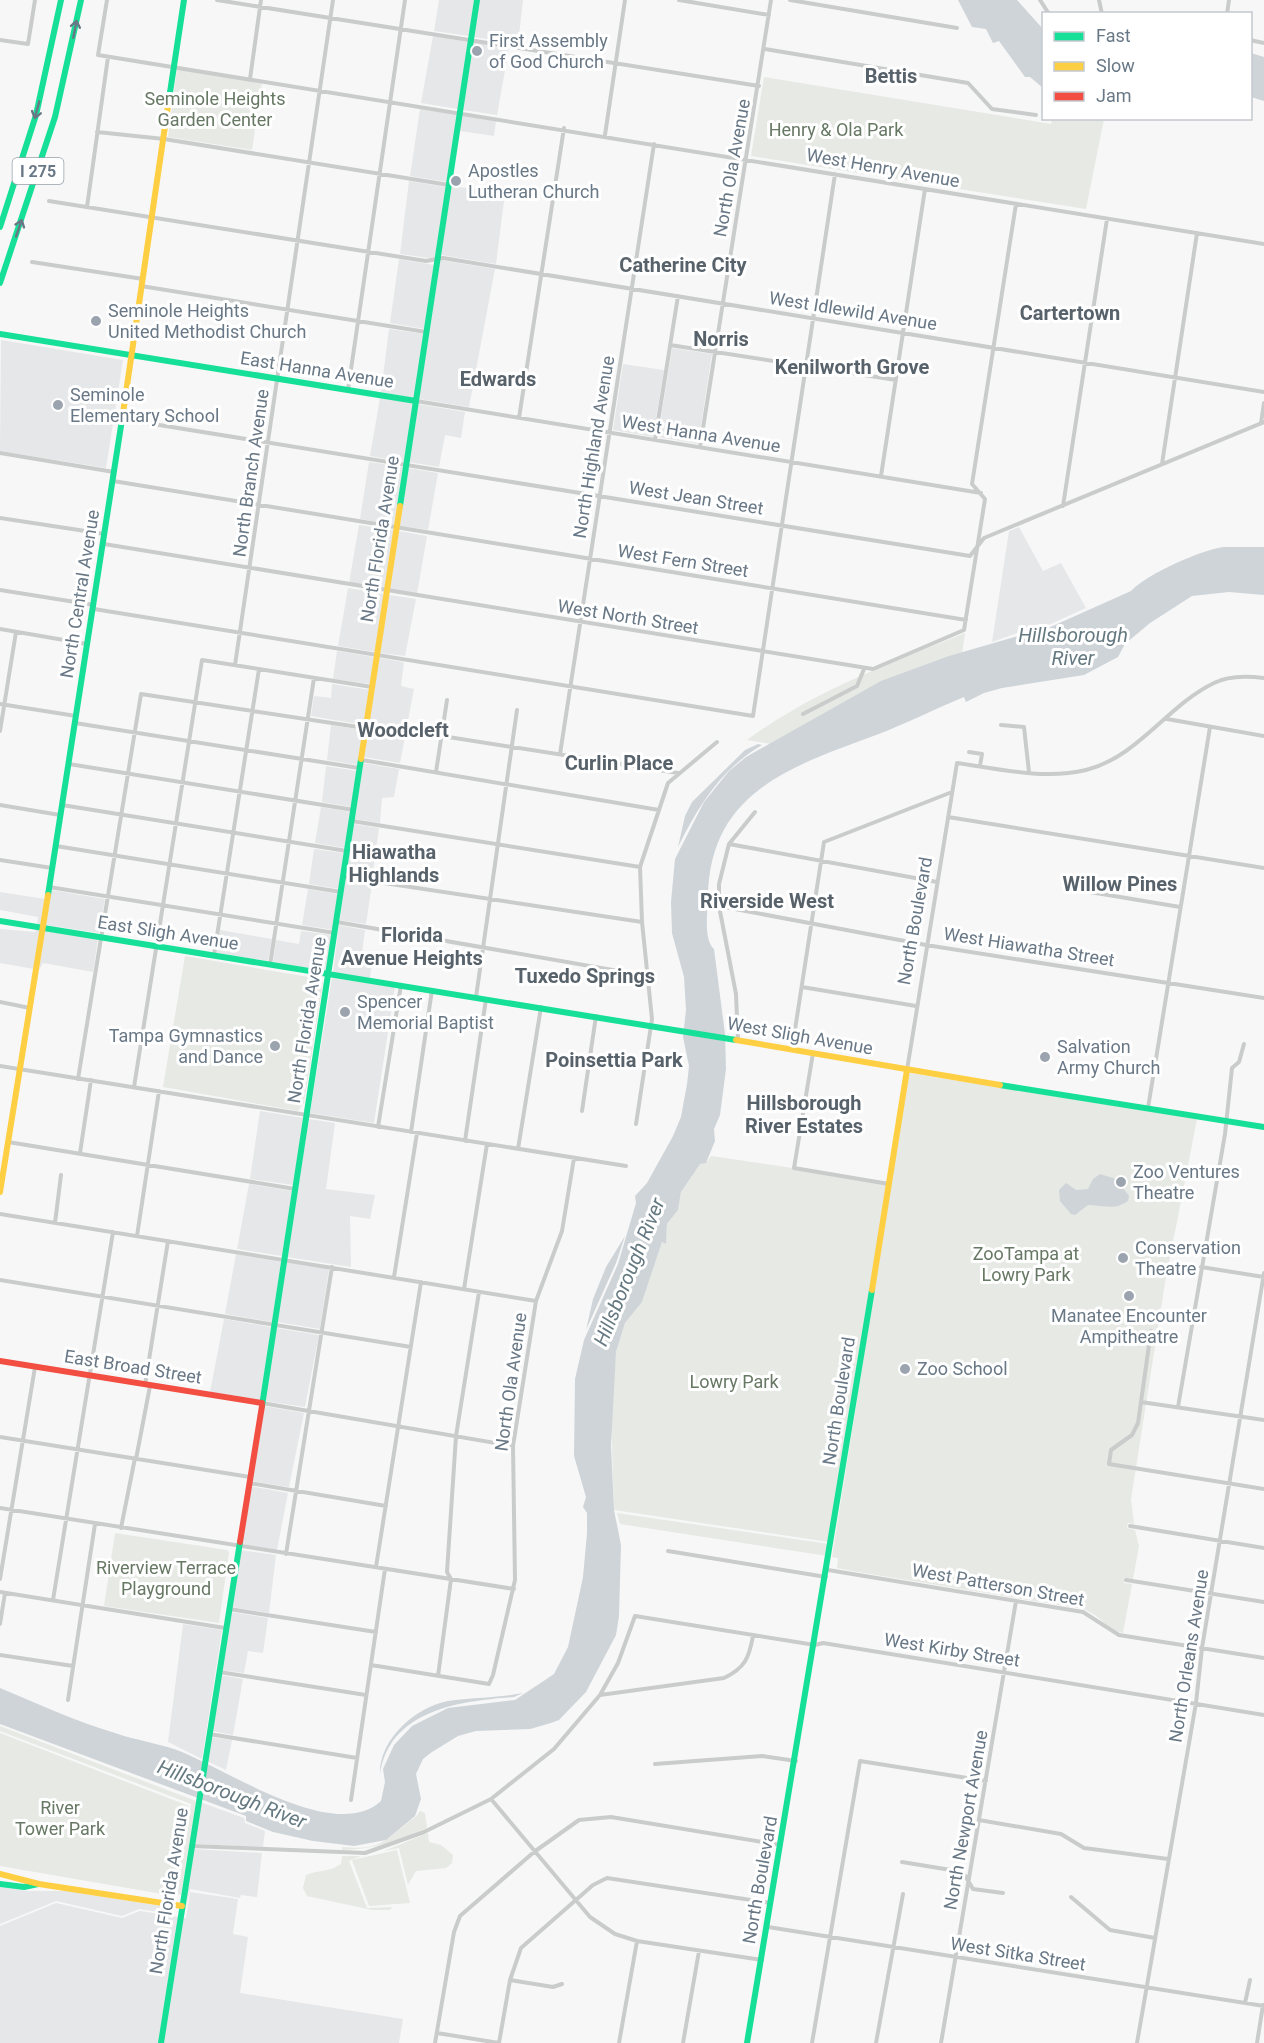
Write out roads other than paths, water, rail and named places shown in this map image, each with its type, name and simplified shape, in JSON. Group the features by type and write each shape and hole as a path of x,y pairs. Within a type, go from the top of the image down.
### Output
{"main road":[{"name":"I 275","path":"0,227 36,115 61,0"},
{"name":"I 275","path":"0,283 55,117 81,0"},
{"name":"North Central Avenue","path":"0,1192 104,544 184,0"},
{"name":"North Florida Avenue","path":"160,2043 330,975 340,892 477,0"},
{"name":"East Hanna Avenue","path":"0,334 416,401"},
{"name":"East Sligh Avenue","path":"0,921 330,975"},
{"name":"West Sligh Avenue","path":"330,975 652,1025 907,1070 1264,1127"},
{"name":"North Boulevard","path":"747,2043 827,1573 907,1070"},
{"name":"East Broad Street","path":"0,1361 261,1403"},
{"path":"0,1874 39,1884 182,1906"},
{"path":"0,1884 24,1887 39,1884"}],"street":[{"path":"0,39 28,44 35,0"},
{"path":"87,207 108,57 98,55 107,0"},
{"path":"217,0 759,86"},
{"path":"250,79 261,0"},
{"name":"North Branch Avenue","path":"235,665 270,442 333,0"},
{"path":"348,390 405,0"},
{"path":"605,135 625,0"},
{"path":"679,0 769,15"},
{"name":"North Ola Avenue","path":"700,447 771,0"},
{"path":"790,0 957,28"},
{"path":"765,49 968,82 992,109 1036,115"},
{"name":"West Henry Avenue","path":"108,57 605,135 1264,244"},
{"path":"519,418 564,129"},
{"path":"97,132 164,139 449,185"},
{"name":"North Highland Avenue","path":"560,754 654,144"},
{"path":"0,590 240,633 753,716 835,174"},
{"path":"881,476 925,189"},
{"name":"West Idlewild Avenue","path":"49,201 368,252 432,261 443,258 1264,392"},
{"path":"802,714 857,686 864,669 886,664 964,630 985,499 972,484 1016,204"},
{"path":"1063,506 1107,219"},
{"path":"1162,464 1197,233"},
{"path":"32,262 288,310 427,332"},
{"path":"655,440 678,296"},
{"path":"670,345 896,381"},
{"name":"West Hanna Avenue","path":"416,401 981,493"},
{"path":"977,547 984,538 1262,423 1264,403"},
{"name":"West Jean Street","path":"121,419 970,556 977,547"},
{"path":"0,453 114,472"},
{"name":"West Fern Street","path":"112,481 966,620"},
{"path":"0,518 105,534"},
{"name":"West North Street","path":"104,544 864,669"},
{"path":"0,629 87,644"},
{"path":"0,731 2,704 16,632"},
{"path":"134,1087 202,660 372,688"},
{"path":"214,956 259,669"},
{"path":"969,752 982,754 980,766 1054,774 1085,770 1110,760 1215,682 1245,676 1264,678"},
{"path":"270,965 314,678"},
{"path":"78,1078 141,693 366,728"},
{"path":"436,772 447,700"},
{"path":"2,704 133,732 359,768"},
{"path":"476,997 517,710"},
{"path":"1166,719 1264,736"},
{"path":"1001,725 1024,727 1029,772"},
{"path":"1148,1109 1210,727"},
{"path":"442,736 678,773"},
{"path":"636,1124 652,1025 642,922 640,867 668,783 717,742"},
{"path":"361,760 659,810"},
{"path":"69,764 354,810"},
{"name":"North Boulevard","path":"907,1070 957,764 980,766"},
{"path":"792,1049 825,842 952,792"},
{"path":"0,805 60,815"},
{"path":"62,805 347,851"},
{"path":"736,1039 736,994 719,906 719,884 729,844 755,812"},
{"path":"948,817 1264,868"},
{"path":"352,821 640,867"},
{"path":"729,844 937,882"},
{"path":"56,846 340,892"},
{"path":"0,860 52,868"},
{"path":"343,876 642,922"},
{"path":"49,887 336,933"},
{"path":"1072,889 1180,907"},
{"name":"West Hiawatha Street","path":"719,906 926,945 1264,998"},
{"path":"337,922 647,976"},
{"path":"378,1127 401,986"},
{"path":"802,987 916,1006"},
{"path":"411,1132 432,990"},
{"path":"465,1141 486,999"},
{"path":"0,1002 31,1008"},
{"path":"518,1149 541,1008"},
{"path":"582,1111 596,1016"},
{"path":"1179,1407 1226,1121 1232,1068 1239,1062 1244,1044"},
{"path":"813,1053 794,1168 889,1184"},
{"path":"0,1066 626,1166"},
{"path":"80,1153 91,1080"},
{"path":"136,1236 159,1091"},
{"path":"394,1277 417,1133"},
{"path":"8,1142 295,1189"},
{"path":"464,1289 487,1144"},
{"name":"North Ola Avenue","path":"438,1676 489,1684 514,1588 513,1446 536,1301 562,1231 574,1158"},
{"path":"55,1223 61,1175"},
{"path":"0,1214 536,1301"},
{"path":"53,1600 113,1232"},
{"path":"121,1528 136,1459 168,1241"},
{"path":"286,1554 332,1267"},
{"path":"1201,1267 1264,1276"},
{"name":"North Orleans Avenue","path":"1137,2043 1196,1704 1202,1648 1264,1276"},
{"path":"0,1280 411,1347"},
{"path":"376,1567 421,1282"},
{"path":"371,1665 438,1676 451,1579 447,1572 456,1436 479,1292"},
{"path":"1151,1331 1138,1423 1132,1435 1112,1450 1109,1464 1264,1489"},
{"path":"0,1579 35,1366"},
{"path":"1141,1402 1264,1420"},
{"path":"261,1403 513,1446"},
{"path":"0,1437 136,1459 296,1491 386,1506"},
{"path":"0,1508 238,1547 514,1588"},
{"path":"68,1700 95,1524"},
{"path":"1130,1526 1264,1548"},
{"name":"West Patterson Street","path":"668,1551 1016,1600 1083,1612 1116,1634 1264,1658"},
{"path":"351,1800 385,1569"},
{"path":"1126,1581 1264,1602"},
{"path":"0,1624 3,1593 225,1628"},
{"name":"North Newport Avenue","path":"941,2043 1016,1600"},
{"path":"228,1609 376,1632"},
{"name":"West Kirby Street","path":"600,1695 618,1663 635,1616 815,1645 823,1643 1264,1715"},
{"path":"191,1846 365,1853 424,1832 491,1799 554,1749 600,1695 724,1678 740,1671 749,1657 753,1636"},
{"path":"0,1655 73,1666"},
{"path":"218,1672 366,1695"},
{"path":"208,1734 357,1758"},
{"path":"655,1764 762,1756 796,1761"},
{"path":"812,2043 860,1761 986,1781"},
{"path":"491,1799 590,1917 615,1934 638,1941 762,1960"},
{"path":"435,2043 454,1932 460,1916 534,1852 579,1820 611,1817 782,1845"},
{"path":"980,1820 1061,1834 1084,1848 1168,1860"},
{"path":"902,1862 963,1872 973,1888 1003,1893"},
{"path":"437,2033 499,2043 510,1980 521,1948 607,1878 772,1903"},
{"path":"876,2043 903,1894"},
{"path":"1071,1897 1110,1930 1155,1938"},
{"name":"West Sitka Street","path":"768,1927 1264,2006"},
{"path":"619,2043 638,1941"},
{"path":"684,2043 699,1951"},
{"path":"510,1980 553,1987 562,1984"},
{"path":"1245,2003 1250,1980"},
{"path":"1257,2043 1264,2006"}],"water":[{"path":"958,0 1017,0 1042,28 1042,87 1030,77 1025,77 999,41 993,43 986,29 972,27"},
{"path":"1252,53 1264,57 1264,101 1252,97"},
{"name":"Hillsborough River","path":"1223,547 1264,547 1264,595 1229,592 1192,596 1150,623 1125,644 1118,657 1084,675 1002,688 984,693 966,702 964,697 887,731 815,758 762,788 740,807 723,831 712,860 707,924 708,939 714,949 725,1034 726,1069 720,1115 714,1129 715,1141 706,1163 700,1164 681,1192 678,1210 667,1224 666,1244 662,1242 642,1302 625,1323 616,1352 611,1445 614,1510 621,1545 619,1616 616,1635 586,1692 559,1720 530,1729 476,1731 458,1736 423,1759 416,1774 421,1799 415,1816 386,1840 354,1846 313,1841 273,1832 246,1821 246,1816 0,1724 0,1688 86,1723 177,1750 250,1785 308,1809 336,1814 361,1812 381,1801 385,1782 383,1769 394,1745 412,1726 448,1708 515,1700 554,1674 568,1647 583,1577 587,1533 587,1513 583,1507 586,1497 574,1456 575,1379 584,1340 618,1264 636,1203 635,1196 647,1183 673,1136 681,1117 687,1084 689,1066 683,1037 686,1010 684,977 672,933 671,902 675,859 704,802 729,771 746,757 881,681 949,656 1021,635 1031,627 1046,629 1131,591 1150,577 1175,564"},
{"path":"758,744 762,745 735,765 712,789 678,847 685,816 692,802 745,750"},
{"path":"1100,1174 1116,1179 1129,1196 1128,1201 1113,1207 1088,1205 1075,1215 1071,1214 1060,1201 1059,1190 1066,1183 1076,1190 1088,1189 1093,1179"},
{"path":"625,1236 616,1263 586,1330 593,1299 606,1267"},
{"path":"523,1693 514,1697 451,1706 413,1722 398,1735 386,1752 380,1774 381,1761 392,1738 401,1727 423,1710 448,1701"}],"place":[{"name":"First Assembly of God Church","path":"477,51"},
{"name":"Apostles Lutheran Church","path":"456,181"},
{"name":"Seminole Heights United Methodist Church","path":"96,321"},
{"name":"Seminole Elementary School","path":"58,405"},
{"name":"Spencer Memorial Baptist","path":"345,1012"},
{"name":"Tampa Gymnastics and Dance","path":"275,1046"},
{"name":"Salvation Army Church","path":"1045,1057"},
{"name":"Zoo Ventures Theatre","path":"1121,1182"},
{"name":"Conservation Theatre","path":"1123,1258"},
{"name":"Manatee Encounter Ampitheatre","path":"1129,1296"},
{"name":"Zoo School","path":"905,1369"}],"district":[{"name":"Bettis","path":"891,76"},
{"name":"Catherine City","path":"683,265"},
{"name":"Cartertown","path":"1070,313"},
{"name":"Norris","path":"721,339"},
{"name":"Kenilworth Grove","path":"852,367"},
{"name":"Edwards","path":"498,379"},
{"name":"Woodcleft","path":"403,730"},
{"name":"Curlin Place","path":"619,763"},
{"name":"Hiawatha Highlands","path":"394,864"},
{"name":"Willow Pines","path":"1120,884"},
{"name":"Riverside West","path":"767,901"},
{"name":"Florida Avenue Heights","path":"412,946"},
{"name":"Tuxedo Springs","path":"585,976"},
{"name":"Poinsettia Park","path":"614,1060"},
{"name":"Hillsborough River Estates","path":"804,1114"}],"park label":[{"name":"Seminole Heights Garden Center","path":"215,109"},
{"name":"Henry & Ola Park","path":"836,130"},
{"name":"ZooTampa at Lowry Park","path":"1026,1264"},
{"name":"Lowry Park","path":"734,1382"},
{"name":"Riverview Terrace Playground","path":"166,1578"},
{"name":"River Tower Park","path":"60,1818"}]}
